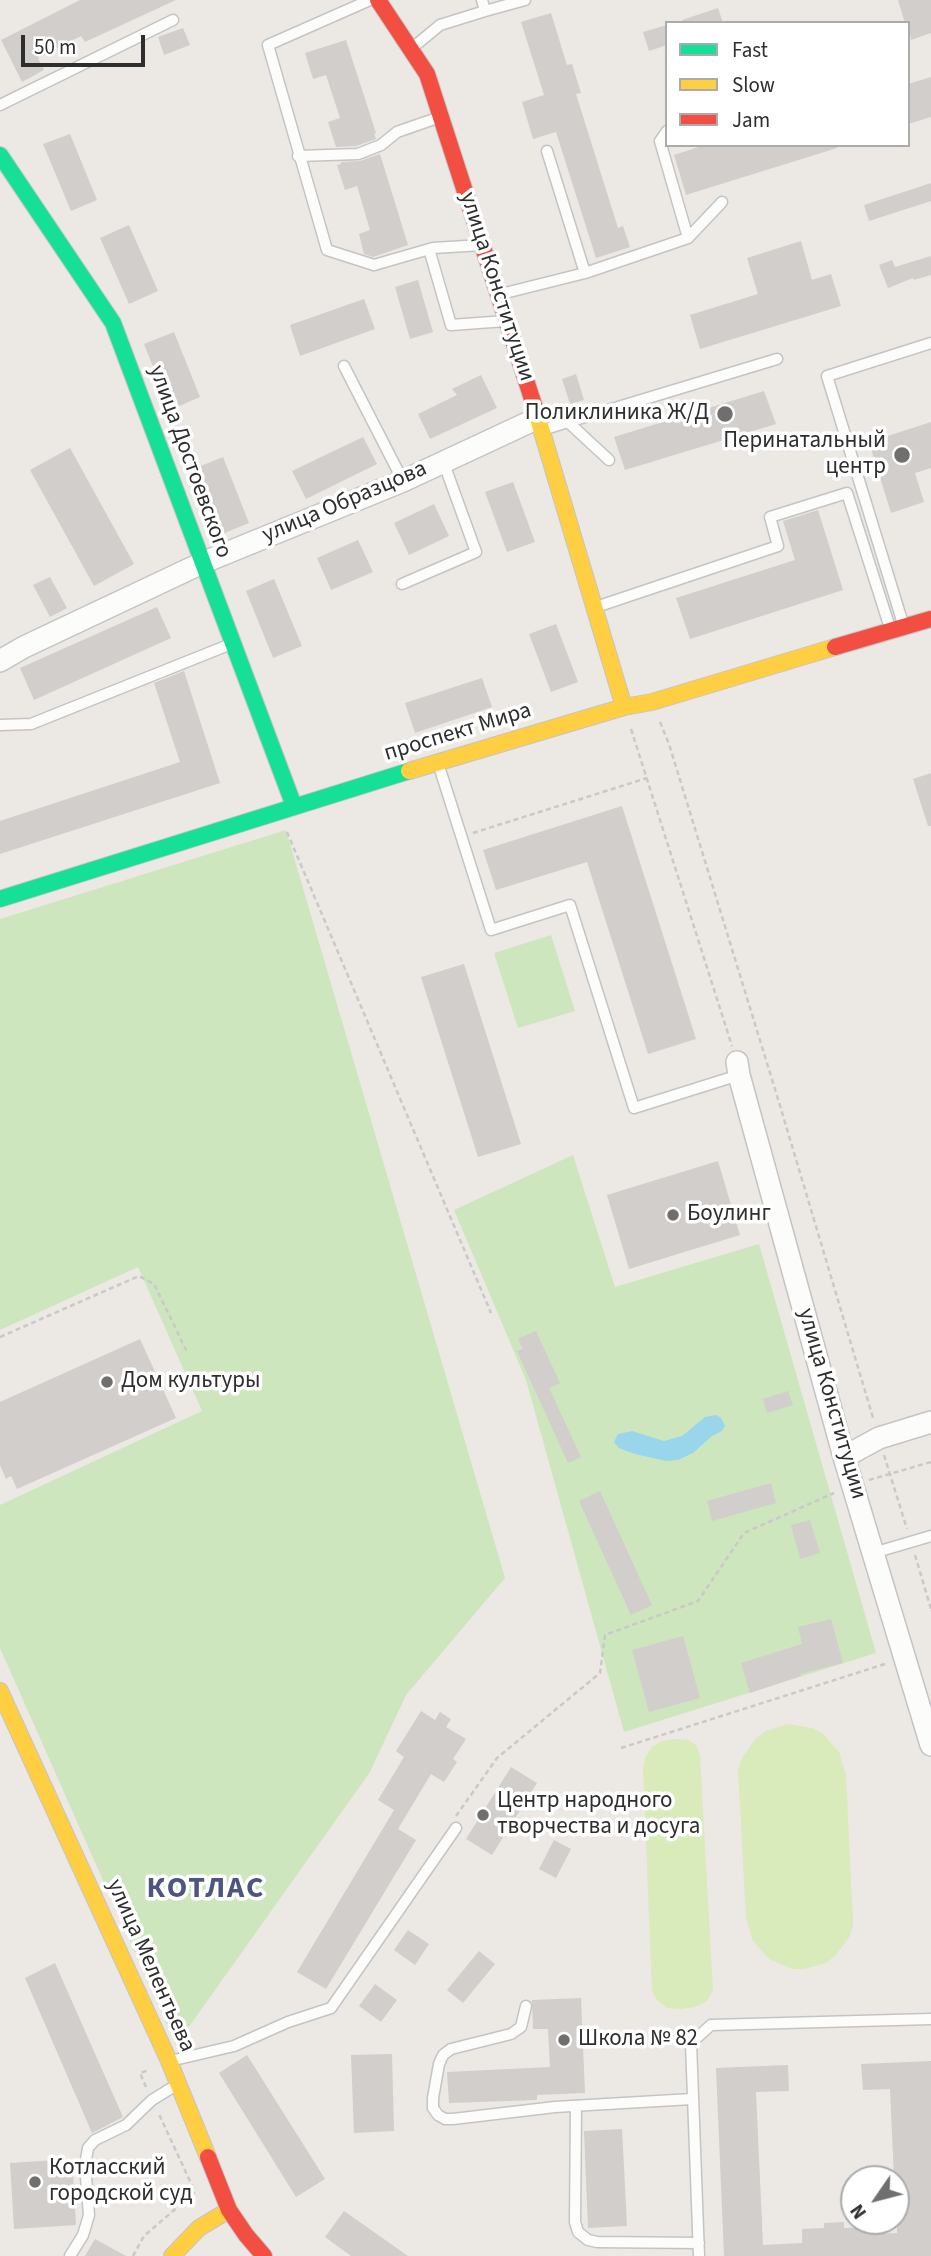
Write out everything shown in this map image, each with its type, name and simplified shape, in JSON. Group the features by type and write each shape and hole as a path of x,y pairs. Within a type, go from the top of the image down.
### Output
{"street":[{"name":"улица Конституции","path":"378,0 427,74 540,424 624,707"},
{"name":"улица Достоевского","path":"0,155 113,323 233,643 286,809"},
{"name":"улица Образцова","path":"0,662 24,647 202,563 402,481 443,461 540,424"},
{"name":"проспект Мира","path":"0,899 624,707 652,702 931,619"},
{"name":"улица Конституции","path":"738,1069 844,1457 931,1745"},
{"path":"844,1457 879,1438 931,1422"},
{"name":"улица Мелентьева","path":"0,1691 169,2061 229,2210 264,2256"},
{"path":"172,2256 199,2228 229,2210"}],"lane":[{"path":"370,0 268,45 327,250 374,265 429,249 483,245"},
{"path":"411,48 440,25 483,5 524,0"},
{"path":"0,106 173,20"},
{"path":"298,156 358,154 381,145 397,132 441,116"},
{"path":"665,134 660,141 688,238"},
{"path":"547,151 585,273"},
{"path":"498,295 585,273 688,238 722,202"},
{"path":"429,249 451,325 507,321"},
{"path":"897,629 827,376 931,343"},
{"path":"540,424 568,422 777,359"},
{"path":"344,366 402,481"},
{"path":"568,422 610,460"},
{"path":"402,584 476,552 443,461"},
{"path":"596,607 778,546 770,517 847,494 897,629"},
{"path":"0,725 31,724 233,643"},
{"path":"438,763 491,930 570,905 634,1108 738,1069"},
{"path":"873,1553 931,1536"},
{"path":"169,2061 234,2046 288,2022 331,2008 456,1828"},
{"path":"526,2006 521,2027 511,2034 451,2049 443,2055 439,2064 433,2108 438,2115 453,2119 576,2106 692,2099"},
{"path":"699,2256 691,2043 711,2025 931,2019"},
{"path":"70,2256 83,2235 89,2215 85,2165 88,2148 95,2140 126,2125 152,2100 178,2084"},
{"path":"576,2106 575,2222 578,2232 588,2240 597,2242 699,2243"}],"path":[{"path":"652,702 669,744 931,1609"},
{"path":"624,707 738,1069"},
{"path":"461,836 647,778"},
{"path":"286,809 491,1313"},
{"path":"0,1337 139,1276 154,1284 188,1354"},
{"path":"621,1748 905,1658"}],"green space":[{"path":"286,830 505,1578 406,1695 370,1772 176,2045 0,1648 0,1505 202,1411 138,1267 0,1330 0,919"},
{"path":"551,935 575,1011 518,1028 494,953"},
{"path":"573,1155 615,1287 759,1244 876,1653 624,1732 526,1380 454,1210"},
{"path":"788,1724 812,1728 823,1734 839,1752 846,1775 853,1924 850,1936 836,1955 826,1963 804,1969 792,1969 769,1959 753,1941 746,1918 738,1769 756,1738 766,1731"},
{"path":"688,1740 696,1745 700,1755 713,1990 707,2001 682,2009 667,2008 658,2001 652,1991 643,1768 652,1747 662,1741"}],"water":[{"path":"716,1415 725,1426 722,1431 693,1453 678,1460 666,1461 635,1454 619,1448 614,1442 618,1434 632,1431 664,1441 682,1436 705,1417"}],"building":[{"path":"80,0 176,0 85,42 81,36 38,58 44,70 22,82 1,40"},
{"path":"898,0 931,0 931,33 911,40 910,21 904,21"},
{"path":"718,8 722,21 682,21"},
{"path":"551,13 567,65 572,64 581,93 576,94 618,228 623,226 630,247 596,258 556,132 533,139 522,102 544,95 521,22"},
{"path":"665,26 665,46 649,51 643,32"},
{"path":"183,28 190,45 164,55 158,37"},
{"path":"346,40 376,139 356,146 336,147 328,122 340,118 326,75 313,79 305,53"},
{"path":"931,77 931,117 910,123 910,83"},
{"path":"70,134 97,200 71,211 43,144"},
{"path":"699,147 837,148 686,195 674,155"},
{"path":"380,154 408,245 373,257 364,254 359,234 370,230 357,186 345,190 337,165"},
{"path":"931,183 931,201 869,221 864,205"},
{"path":"129,225 158,291 129,304 100,238"},
{"path":"801,241 812,280 831,274 841,306 700,349 690,315 758,294 747,258"},
{"path":"931,256 931,275 914,280 913,278 888,288 879,265 892,260 895,267"},
{"path":"418,280 433,332 410,339 395,287"},
{"path":"364,299 375,329 300,356 290,325"},
{"path":"174,332 200,397 170,410 144,344"},
{"path":"576,374 584,400 570,404 562,379"},
{"path":"481,375 497,408 430,439 418,414 457,395 452,389"},
{"path":"764,391 776,424 625,470 614,437"},
{"name":"Перинатальный центр","path":"931,422 931,468 915,473 924,502 891,513 869,442"},
{"path":"363,437 377,464 306,499 292,471"},
{"path":"70,448 134,564 94,586 30,470"},
{"path":"223,457 249,523 222,534 196,468"},
{"path":"513,482 535,542 507,552 485,492"},
{"path":"434,504 449,536 409,555 394,523"},
{"path":"818,510 843,590 690,639 676,598 795,560 783,521"},
{"path":"358,540 373,572 331,590 317,558"},
{"path":"50,577 67,608 50,617 33,585"},
{"path":"274,579 302,646 273,658 246,591"},
{"path":"157,607 171,638 34,700 20,668"},
{"path":"556,624 578,682 551,692 529,634"},
{"path":"184,671 220,783 0,854 0,821 180,762 154,683"},
{"path":"482,678 492,707 415,733 405,703"},
{"path":"931,773 931,826 928,826 913,779"},
{"path":"622,806 696,1039 648,1054 587,862 496,890 483,850"},
{"path":"464,964 521,1144 478,1157 421,977"},
{"name":"Боулинг","path":"718,1161 740,1235 629,1269 607,1195"},
{"path":"536,1331 560,1383 549,1388 581,1457 568,1463 517,1351 523,1349 518,1339"},
{"path":"140,1339 176,1418 17,1489 11,1476 6,1479 0,1465 0,1402"},
{"path":"788,1391 793,1405 767,1413 763,1399"},
{"path":"771,1483 776,1503 712,1521 707,1501"},
{"path":"600,1491 652,1605 631,1615 579,1501"},
{"path":"810,1520 820,1553 800,1559 791,1525"},
{"path":"831,1619 843,1663 800,1674 801,1676 750,1693 741,1663 802,1644 798,1627"},
{"path":"683,1636 700,1698 649,1712 632,1650"},
{"path":"421,1711 435,1720 440,1712 451,1719 446,1727 466,1739 453,1759 457,1762 444,1782 431,1774 398,1829 416,1840 326,1989 297,1972 394,1810 378,1800 404,1757 396,1751"},
{"path":"511,1767 537,1783 492,1855 466,1839"},
{"path":"554,1840 571,1849 556,1878 539,1869"},
{"path":"408,1930 429,1944 415,1965 394,1950"},
{"path":"479,1951 495,1964 463,2003 447,1990"},
{"path":"55,1963 123,2117 92,2133 25,1978"},
{"path":"375,1984 397,2000 381,2022 359,2006"},
{"path":"581,1998 585,2093 537,2095 537,2100 449,2103 447,2072 550,2067 548,2029 533,2029 532,2000"},
{"path":"392,2054 394,2131 354,2133 351,2055"},
{"path":"247,2055 325,2179 296,2197 219,2073"},
{"path":"931,2061 931,2256 724,2256 716,2068 788,2065 789,2091 756,2092 763,2245 802,2243 802,2229 824,2228 824,2223 840,2222 840,2235 910,2235 910,2165 893,2165 890,2089 863,2090 861,2064"},
{"path":"622,2129 627,2226 588,2228 584,2131"},
{"path":"72,2159 76,2225 14,2229 10,2163"},
{"path":"344,2211 408,2256 351,2256 325,2237"},
{"path":"95,2239 126,2256 85,2256"}],"traffic: fast":[{"path":"0,155 113,323 294,806"},
{"path":"0,899 409,771"}],"traffic: slow":[{"path":"534,405 624,707"},
{"path":"409,771 835,647"},
{"path":"0,1691 169,2061 208,2157"},
{"path":"172,2256 199,2228 229,2210"}],"traffic: jam":[{"path":"378,0 427,74 534,405"},
{"path":"835,647 931,619"},
{"path":"208,2157 229,2210 264,2256"}],"place":[{"name":"Поликлиника Ж/Д","path":"725,414"},
{"name":"Перинатальный центр","path":"902,455"},
{"name":"Боулинг","path":"673,1215"},
{"name":"Дом культуры","path":"107,1382"},
{"name":"Центр народного творчества и досуга","path":"483,1815"},
{"name":"Школа № 82","path":"564,2040"},
{"name":"Котласский городской суд","path":"35,2182"}],"district":[{"name":"КОТЛАС","path":"206,1890"}]}
